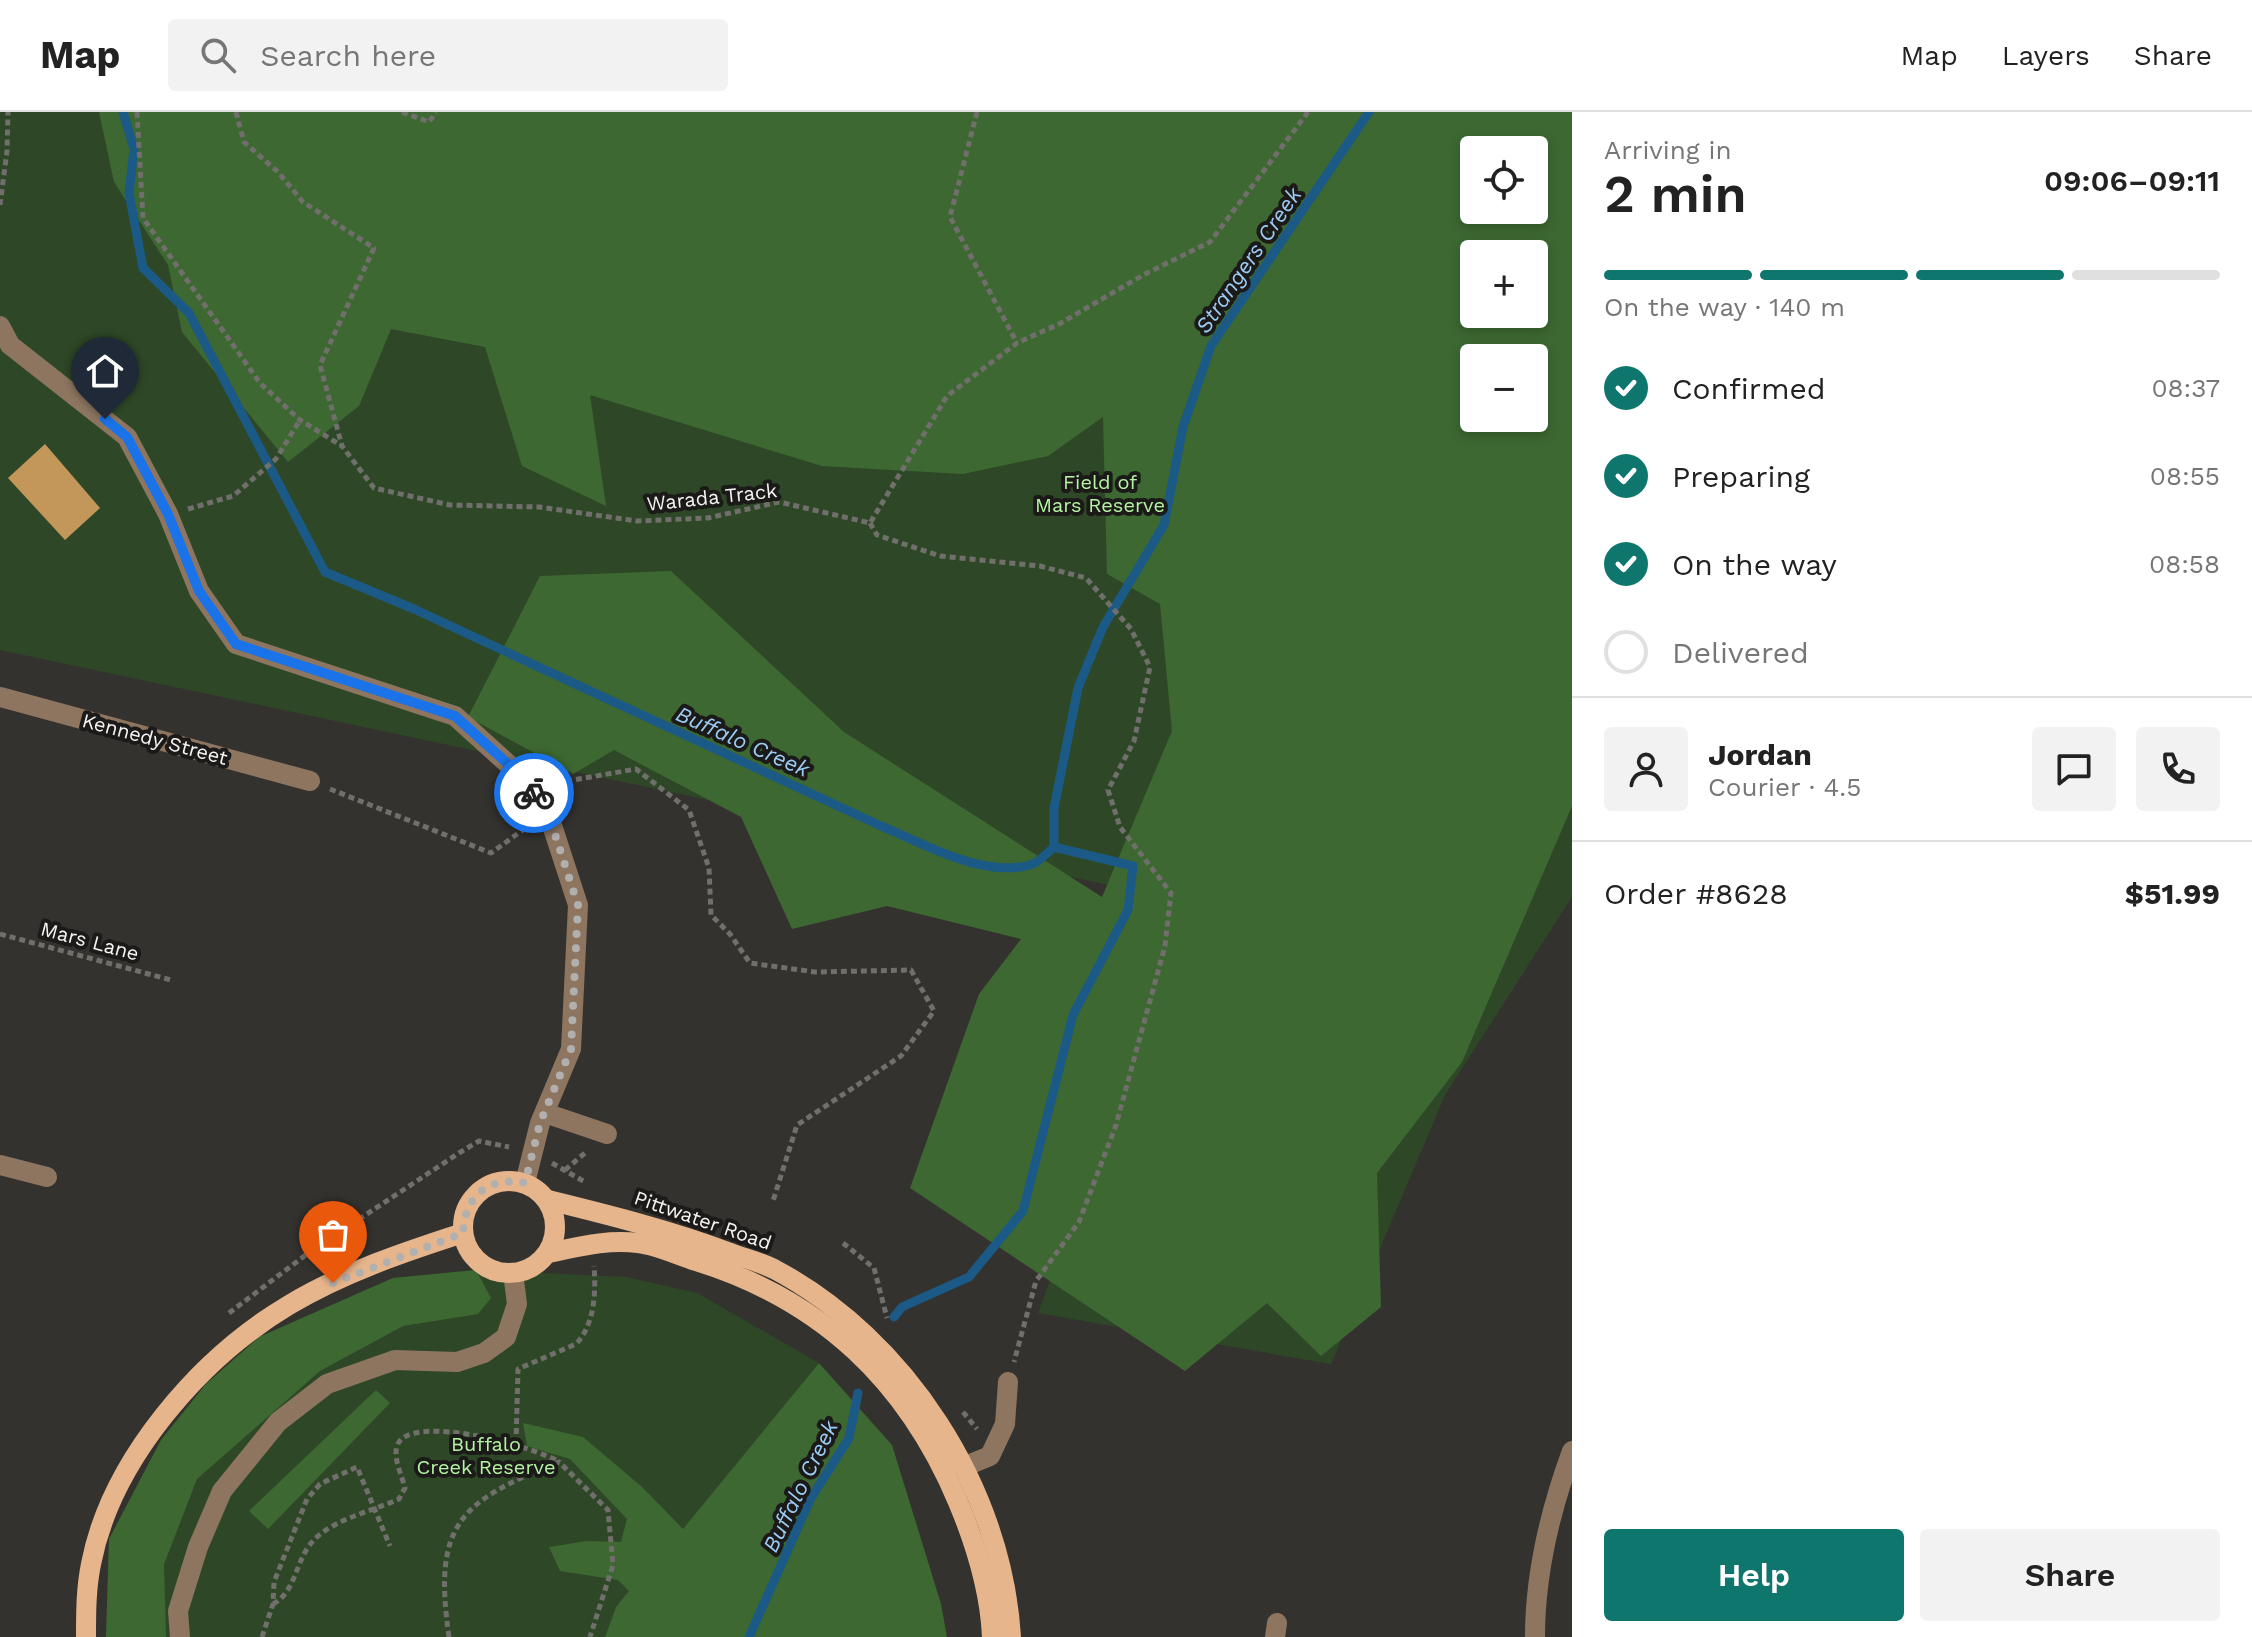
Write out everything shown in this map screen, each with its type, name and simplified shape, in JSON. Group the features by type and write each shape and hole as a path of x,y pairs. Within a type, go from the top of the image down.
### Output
{"main road":[{"path":"498,1181 525,1183 548,1200 556,1227 548,1253 538,1264 513,1273 486,1267 475,1258 463,1233 467,1206 475,1195 498,1181"},
{"name":"Pittwater Road","path":"548,1200 699,1241 772,1269 821,1298 868,1336 907,1381 963,1467 989,1524 1002,1573 1011,1637"},
{"path":"86,1637 86,1596 101,1527 134,1459 157,1423 186,1388 250,1331 290,1304 355,1272 463,1233"},
{"name":"Pittwater Road","path":"548,1253 593,1244 640,1243 729,1271 773,1290 816,1320 881,1374 925,1434 965,1518 984,1578 992,1637"}],"street":[{"path":"0,326 10,345 127,437 168,514 199,591 236,644 455,716 518,773 546,809 578,905 571,1049 545,1113 525,1183"},
{"name":"Kennedy Street","path":"0,697 310,781"},
{"path":"545,1113 607,1134"},
{"path":"0,1165 47,1177"},
{"path":"180,1637 178,1611 198,1547 222,1491 278,1422 327,1384 395,1360 457,1362 484,1353 506,1337 517,1304 513,1273"},
{"path":"963,1467 990,1456 1005,1424 1008,1382"},
{"path":"1535,1637 1541,1562 1554,1500 1572,1451"}],"path":[{"path":"0,205 8,112"},
{"path":"137,112 143,218 260,383 300,420 342,446"},
{"path":"236,112 244,142 278,172 303,202 374,248 320,365 342,446"},
{"path":"402,112 429,122 436,112"},
{"path":"977,112 950,217 1017,343"},
{"path":"870,523 947,396 1017,343 1059,324 1145,274 1210,242 1308,112"},
{"path":"168,514 233,496 276,459 300,420"},
{"name":"Warada Track","path":"342,446 374,488 450,505 539,507 637,521 708,518 779,502 870,523 877,535 940,556 1040,566 1086,578 1131,629 1150,667 1134,741 1108,790 1120,827 1171,893 1165,946 1116,1125 1079,1222 1036,1281 1008,1382"},
{"path":"310,781 491,853 546,809 562,782 636,769 689,810 709,868 711,915 730,934 750,963 815,972 911,970 934,1011 901,1056 797,1125 773,1201"},
{"name":"Mars Lane","path":"0,934 171,980"},
{"path":"565,1170 595,1189 590,1210"},
{"path":"516,1444 518,1369 576,1344 583,1337 596,1297 593,1244"},
{"path":"273,1604 284,1598 309,1546 321,1534 399,1499 405,1488 395,1454 397,1443 404,1437 431,1432 455,1433 516,1444 559,1462 608,1510 613,1565 590,1637"},
{"path":"449,1637 444,1599 447,1551 453,1534 487,1494 559,1462"},
{"path":"262,1637 283,1557 307,1499 320,1484 357,1467 390,1546"}],"green space":[{"name":"Field of Mars Reserve","path":"0,112 1536,112 1572,151 1572,897 1445,1095 1331,1364 1038,1313 1070,1226 1166,897 0,650"},
{"name":"Field of Mars Reserve","path":"99,112 1572,112 1572,806 1462,1062 1377,1173 1381,1307 1321,1356 1267,1303 1185,1371 910,1188 979,994 1021,939 887,906 792,929 741,817 614,750 573,774 468,717 540,576 671,571 844,732 1102,897 1172,731 1160,604 1107,574 1103,417 1048,456 963,474 822,466 590,395 606,506 522,466 485,347 391,329 359,406 288,462 182,332 168,265 114,182"},
{"name":"Buffalo Creek Reserve","path":"476,1270 626,1277 697,1293 819,1363 616,1607 605,1637 106,1637 109,1539 161,1440 206,1384 259,1337 393,1278"},
{"path":"476,1270 491,1298 478,1314 403,1326 320,1371 197,1479 164,1564 166,1637 106,1637 109,1539 161,1440 206,1384 259,1337 393,1278"},
{"path":"819,1363 892,1445 941,1604 947,1637 605,1637 616,1607 629,1591 618,1580 560,1571 549,1547 587,1541 621,1542 627,1519 570,1459 527,1446 523,1423 583,1437 642,1487 683,1529"},
{"path":"376,1390 390,1403 268,1529 249,1511"}],"building":[{"path":"45,444 100,508 65,540 8,478"}],"waterway":[{"name":"Buffalo Creek","path":"123,112 134,149 129,193 143,268 189,313 325,572 414,609 935,850 973,863 1012,868 1033,864 1054,847"},
{"name":"Strangers Creek","path":"1054,847 1054,808 1078,688 1103,627 1164,525 1183,427 1211,346 1369,112"},
{"name":"Buffalo Creek","path":"894,1317 902,1307 969,1277 1023,1211 1073,1015 1128,910 1133,866 1054,847"},
{"name":"Buffalo Creek","path":"749,1637 811,1498 849,1438 858,1393"}],"way so far":[{"path":"333,1283 463,1233 467,1206 486,1186 498,1181 525,1183 540,1123 571,1049 578,905 548,813 534,793"}],"route":[{"path":"105,419 127,437 168,514 199,591 236,644 455,716 518,773 534,793"}]}
